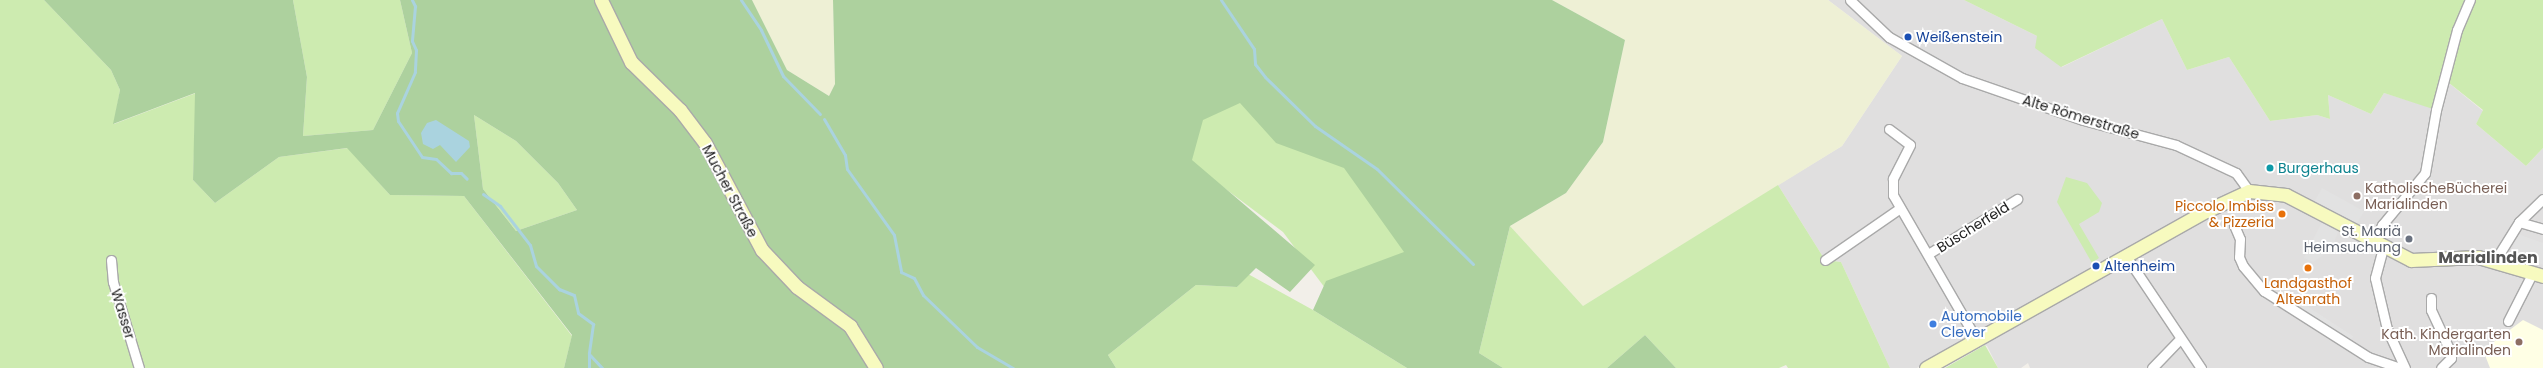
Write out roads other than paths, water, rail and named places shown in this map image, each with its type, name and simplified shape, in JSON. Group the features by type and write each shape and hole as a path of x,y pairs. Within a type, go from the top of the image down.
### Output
{"main road":[{"name":"Mucher Straße","path":"601,0 631,62 680,110 705,143 762,250 798,287 850,326 876,368"},
{"path":"1926,368 2126,256 2249,191 2286,196 2379,245 2416,262 2461,257 2496,259 2538,274"}],"street":[{"name":"Alte Römerstraße","path":"1850,0 1873,25 1906,48 1981,85 2209,158 2236,173 2249,191"},
{"path":"2404,368 2387,329 2375,278 2382,225 2419,182 2426,165 2436,110 2457,30 2470,0"},
{"path":"1889,129 1910,145 1892,187 1900,208 1976,339"},
{"name":"Büscherfeld","path":"1928,254 2017,199"},
{"path":"2496,259 2519,222 2543,200"},
{"path":"1825,260 1900,208"},
{"path":"2519,222 2543,229"},
{"path":"2234,225 2240,239 2239,257 2243,266 2264,291 2368,357 2400,368"},
{"path":"2126,256 2179,340 2200,368"},
{"name":"Wasser","path":"111,260 113,282 139,368"},
{"path":"2508,321 2538,274"},
{"path":"2431,298 2431,310 2450,352 2451,358 2441,368"},
{"path":"2152,368 2179,340"}],"water":[{"path":"436,120 469,141 470,147 456,162 440,145 433,149 423,144 421,133 427,123"}],"waterway":[{"path":"412,0 415,6 412,41 416,50 415,72 397,113 398,121 422,157 436,159 451,173 461,173 467,179"},
{"path":"741,0 761,30 783,76 820,114"},
{"path":"1221,0 1254,49 1255,64 1265,77 1315,126 1377,169 1473,264"},
{"path":"824,119 845,155 847,169 894,235 901,272 914,278 923,295 977,347 1013,368"},
{"path":"483,194 500,206 530,245 536,266 559,289 574,295 578,313 593,324 589,354 602,368"},
{"path":"589,354 589,368"}],"place":[{"name":"Weißenstein","path":"1908,37"},
{"name":"Burgerhaus","path":"2270,168"},
{"name":"KatholischeBücherei Marialinden","path":"2357,196"},
{"name":"Piccolo Imbiss & Pizzeria","path":"2282,214"},
{"name":"St. Mariä Heimsuchung","path":"2409,239"},
{"name":"Altenheim","path":"2096,266"},
{"name":"Landgasthof Altenrath","path":"2308,268"},
{"name":"Automobile Clever","path":"1933,324"},
{"name":"Kath. Kindergarten Marialinden","path":"2519,342"}],"district":[{"name":"Marialinden","path":"2488,258"}]}
